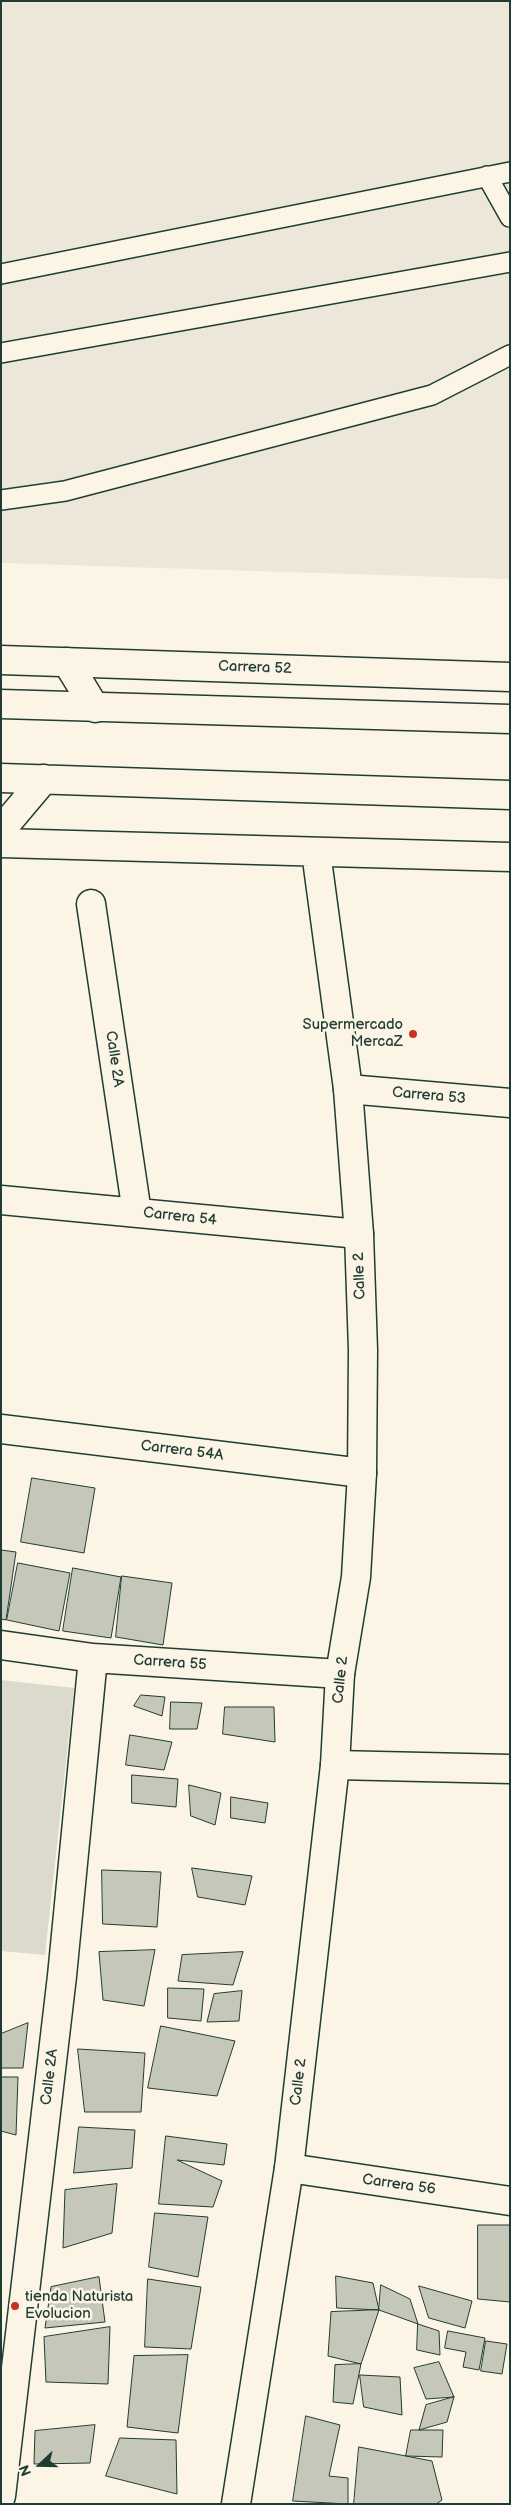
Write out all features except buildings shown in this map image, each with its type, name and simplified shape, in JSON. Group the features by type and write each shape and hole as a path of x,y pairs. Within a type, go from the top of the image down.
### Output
{"street":[{"name":"Carrera 52","path":"1,660 510,677"},
{"path":"67,662 95,708"},
{"path":"1,704 510,719"},
{"path":"1,778 510,795"},
{"path":"1,830 44,779"},
{"path":"1,843 510,856"},
{"name":"Calle 2","path":"236,2504 289,2168 335,1765 340,1674 356,1577 362,1473 363,1350 359,1234 348,1089 318,867 318,852"},
{"name":"Calle 2A","path":"91,904 137,1213"},
{"name":"Carrera 53","path":"348,1089 510,1103"},
{"name":"Carrera 54","path":"1,1200 359,1234"},
{"name":"Carrera 54A","path":"1,1429 362,1473"},
{"name":"Carrera 55","path":"1,1645 93,1658 340,1674"},
{"name":"Calle 2A","path":"1,2496 62,1976 93,1658"},
{"path":"335,1765 510,1769"},
{"name":"Carrera 56","path":"289,2168 510,2201"}],"lane":[{"path":"1,274 510,172"},
{"path":"487,176 510,217"},
{"path":"1,353 510,262"},
{"path":"1,500 65,491 432,395 510,355"}],"shaded area":[{"path":"1,1 510,1 510,579 1,563"},
{"path":"1,1680 74,1688 45,1955 1,1951"}],"place":[{"name":"Supermercado MercaZ","path":"413,1034"},
{"name":"tienda Naturista Evolucion","path":"15,2306"}]}
